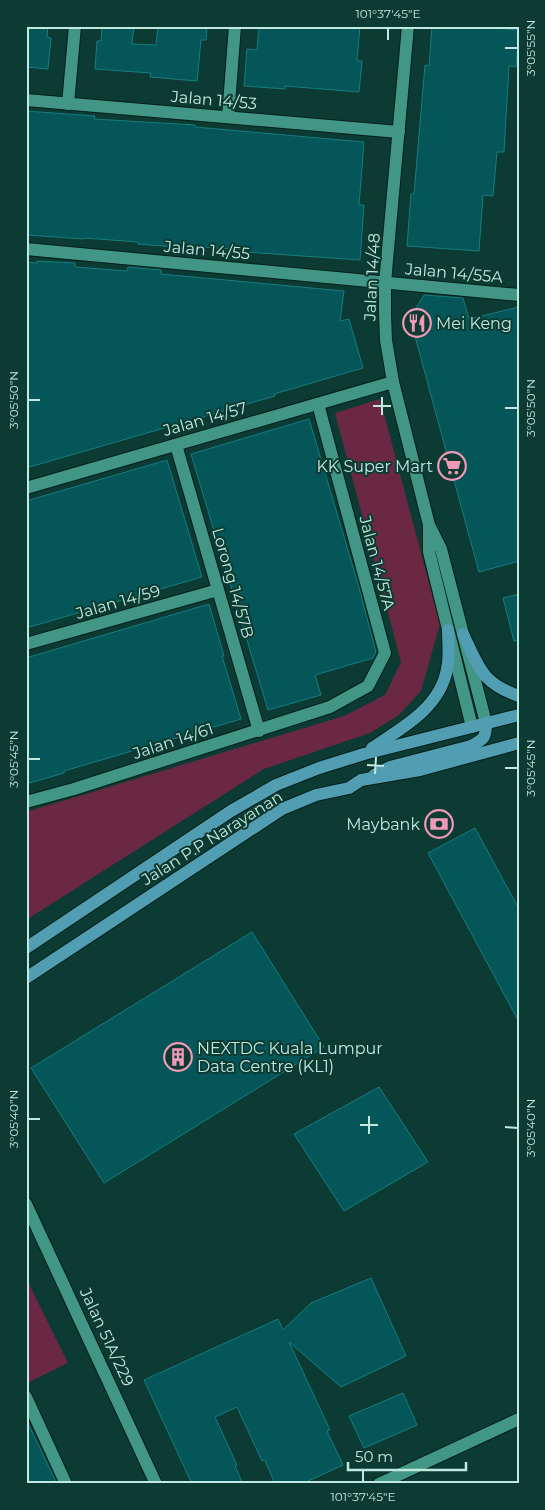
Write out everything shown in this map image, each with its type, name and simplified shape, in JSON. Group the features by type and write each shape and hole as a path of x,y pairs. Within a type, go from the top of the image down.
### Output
{"main road":[{"path":"364,754 414,722 439,691 447,669 448,630"},
{"path":"463,634 480,669 491,683 503,691 519,696"},
{"name":"Jalan P.P Narayanan","path":"26,948 238,806 276,785 318,768 364,754 519,715"},
{"path":"361,780 390,767 471,746 483,740 486,733 486,723"},
{"path":"472,727 475,735 483,740 500,742 519,739"},
{"name":"Jalan P.P Narayanan","path":"26,978 282,809 316,796 349,788 361,780 420,770 519,743"}],"street":[{"path":"68,104 75,26"},
{"path":"228,117 235,26"},
{"name":"Jalan 14/48","path":"408,26 385,283 384,315 386,340 393,382 429,525 441,549 486,723"},
{"name":"Jalan 14/53","path":"26,100 399,132"},
{"name":"Jalan 14/55","path":"26,249 385,283"},
{"name":"Jalan 14/55A","path":"385,283 519,295"},
{"name":"Jalan 14/57","path":"26,488 393,382"},
{"name":"Jalan 14/57A","path":"318,404 385,653 368,686 330,707"},
{"name":"Lorong 14/57B","path":"176,445 259,730"},
{"name":"Jalan 14/48","path":"429,525 429,552 472,727"},
{"name":"Jalan 14/59","path":"26,644 218,590"},
{"name":"Jalan 14/61","path":"26,802 74,789 330,707"},
{"name":"Jalan 51A/229","path":"26,1204 152,1483"},
{"path":"26,1397 66,1484"},
{"path":"379,1484 519,1419"}],"shaded area":[{"path":"380,399 440,624 421,691 399,715 370,733 264,769 26,920 26,812 344,716 385,695 401,662 335,413"},
{"path":"26,1278 68,1363 27,1383 26,1382"}],"building":[{"path":"26,26 48,26 47,37 51,38 48,69 26,67"},
{"path":"102,26 134,26 132,44 156,45 158,26 207,26 206,40 201,40 197,81 150,77 151,73 95,69 97,41 101,41"},
{"path":"259,26 360,26 357,61 362,61 359,92 285,86 285,89 244,86 247,49 257,50"},
{"path":"432,26 469,26 519,30 516,67 509,66 504,152 497,152 493,196 483,195 479,251 407,246 411,194 414,194 425,65 429,66"},
{"path":"26,111 95,116 94,119 195,125 195,127 364,142 359,205 364,205 360,260 26,235"},
{"path":"37,261 75,263 75,267 127,271 128,267 161,270 161,274 344,291 340,321 349,319 363,368 274,394 275,396 26,468 26,262 37,263"},
{"path":"424,295 463,298 469,319 519,307 519,561 479,572 410,318"},
{"path":"309,419 376,652 373,658 315,675 321,695 268,710 191,454"},
{"path":"167,460 202,577 26,628 26,501"},
{"path":"519,594 519,641 514,641 503,598"},
{"path":"209,604 241,719 26,784 26,658"},
{"path":"475,828 519,909 519,1022 428,853"},
{"name":"NEXTDC Kuala Lumpur Data Centre (KL1)","path":"252,932 324,1047 104,1183 31,1068"},
{"path":"379,1087 428,1162 344,1211 294,1134"},
{"path":"371,1278 406,1356 341,1387 289,1342 330,1430 327,1431 343,1465 302,1484 275,1484 265,1460 262,1461 237,1407 215,1417 237,1465 235,1466 243,1484 192,1484 144,1380 278,1319 283,1330 311,1303"},
{"path":"403,1393 417,1425 364,1448 349,1416"},
{"path":"26,1419 57,1484 26,1484"}],"place":[{"name":"Mei Keng","path":"417,323"},
{"name":"KK Super Mart","path":"452,466"},
{"name":"Maybank","path":"439,824"},
{"name":"NEXTDC Kuala Lumpur Data Centre (KL1)","path":"178,1057"}]}
